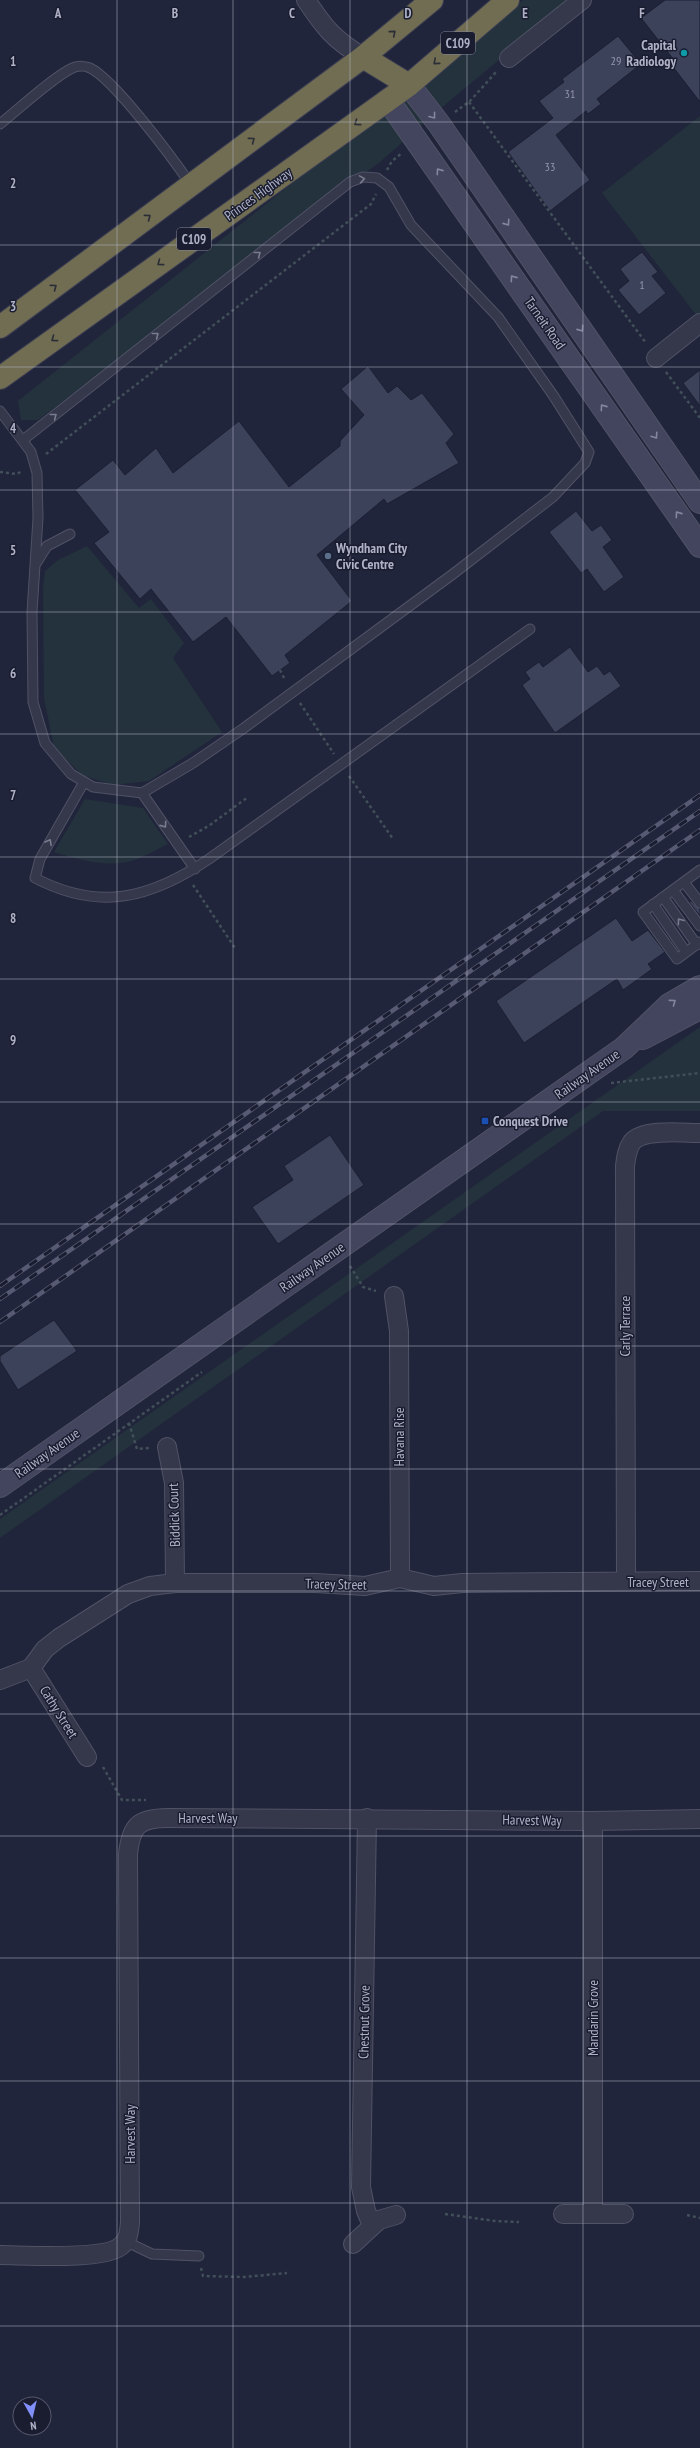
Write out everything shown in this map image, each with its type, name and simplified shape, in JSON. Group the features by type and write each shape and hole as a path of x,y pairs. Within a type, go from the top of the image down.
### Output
{"highway":[{"path":"0,327 363,58 432,0"},
{"name":"Princes Highway","path":"0,378 409,85 508,0"},
{"path":"363,58 409,85"},
{"path":"363,58 388,100"}],"main road":[{"name":"Tarneit Road","path":"409,85 439,124 700,502"},
{"name":"Tarneit Road","path":"388,100 700,546"},
{"name":"Railway Avenue","path":"624,1048 669,1005 700,987"},
{"name":"Railway Avenue","path":"0,1486 624,1048 700,1008"}],"street":[{"path":"306,0 324,27 340,43 363,58"},
{"path":"508,58 582,0"},
{"path":"656,358 700,323"},
{"name":"Carly Terrace","path":"626,1582 625,1166 627,1152 633,1141 659,1132 700,1133"},
{"name":"Havana Rise","path":"394,1296 399,1331 400,1578"},
{"name":"Biddick Court","path":"167,1448 174,1482 175,1583"},
{"name":"Tracey Street","path":"31,1668 45,1649 60,1638 128,1594 150,1586 175,1583 316,1583 365,1586 400,1578 434,1586 462,1583 700,1581"},
{"path":"0,1680 31,1668"},
{"name":"Cathy Street","path":"31,1668 87,1757"},
{"name":"Harvest Way","path":"125,2241 130,2222 128,1854 132,1831 142,1822 156,1818 367,1818 593,1821 700,1819"},
{"name":"Chestnut Grove","path":"367,1818 361,2187 364,2204 372,2225"},
{"name":"Mandarin Grove","path":"593,1821 593,2214"},
{"path":"563,2214 624,2214"},
{"path":"353,2244 372,2225 380,2220 396,2215"},
{"path":"0,2254 101,2255 117,2249 125,2241"}],"lane":[{"path":"0,124 66,72 75,67 90,67 114,88 191,185"},
{"path":"0,411 31,452 37,473 38,518 32,612 33,702 45,743 71,774 93,787 142,793 193,763 293,693 553,497 585,463 589,452 553,395 498,317 411,225 389,187 377,178 363,177 350,182 23,440"},
{"path":"34,567 47,546 70,534"},
{"path":"84,782 40,859 35,878 56,889 85,896 115,898 160,888 195,869 530,629"},
{"path":"142,793 195,869"},
{"path":"663,897 698,944 677,959 643,912 653,904 684,882 698,875"},
{"path":"684,882 700,903"},
{"path":"673,890 700,926"},
{"path":"125,2241 152,2254 198,2256"}],"path":[{"path":"508,58 470,101 700,418"},
{"path":"0,472 17,474 34,463 371,204 382,182"},
{"path":"605,1087 617,1082 700,1073"},
{"path":"344,1271 357,1262"},
{"path":"350,1266 363,1287 394,1296"},
{"path":"0,1515 207,1368"},
{"path":"129,1423 138,1449 167,1448"},
{"path":"87,1757 106,1768 122,1800 153,1801"},
{"path":"445,2214 495,2221 519,2222"},
{"path":"687,2215 700,2218"},
{"path":"198,2256 203,2276 244,2277 287,2273"}],"shaded area":[{"path":"523,0 572,0 453,98 380,162 38,420 21,420 18,401"},
{"path":"700,116 700,313 697,316 602,193"},
{"path":"87,546 139,608 151,599 184,643 173,658 222,732 149,781 113,785 82,775 54,747 44,698 43,586 45,571 58,560"},
{"path":"85,799 143,808 168,844 137,859 117,863 96,862 74,858 54,852"},
{"path":"700,1027 700,1111 603,1111 0,1538 0,1519"}],"building":[{"name":"Capital Radiology","path":"665,0 700,0 700,102 670,63 674,60 641,18"},
{"path":"618,36 641,64 597,99 601,104 588,114 586,111 556,135 590,180 550,211 508,152 553,118 539,101 564,82 562,79"},
{"path":"642,252 658,272 652,276 666,293 639,315 618,290 629,281 620,269"},
{"path":"368,366 388,393 397,386 411,400 422,393 454,434 446,443 459,463 387,504 384,499 317,555 352,601 285,655 290,663 272,676 226,617 193,642 151,589 140,599 94,543 109,532 75,490 113,460 125,475 156,448 173,473 239,421 289,487 340,446 340,441 364,415 341,389"},
{"path":"700,370 700,406 683,383"},
{"path":"576,511 592,531 601,525 612,540 603,547 624,577 604,592 587,569 581,573 549,532"},
{"path":"570,647 588,672 597,666 604,675 610,671 621,686 555,733 522,685 530,679 525,672 539,662 543,667"},
{"path":"691,901 700,909 700,916 689,902"},
{"path":"679,908 696,931 695,932"},
{"path":"616,918 632,941 648,930 665,952 648,964 652,969 623,990 617,979 524,1043 496,1001"},
{"path":"330,1135 364,1185 278,1244 252,1207 293,1180 284,1166"},
{"path":"54,1320 77,1351 18,1390 0,1361 0,1356"}],"railway":[{"path":"0,1286 700,795"},
{"path":"0,1299 700,811"},
{"path":"0,1322 700,830"}],"place":[{"name":"Capital Radiology","path":"684,53"},
{"name":"Wyndham City Civic Centre","path":"328,556"},
{"name":"Conquest Drive","path":"485,1121"}]}
